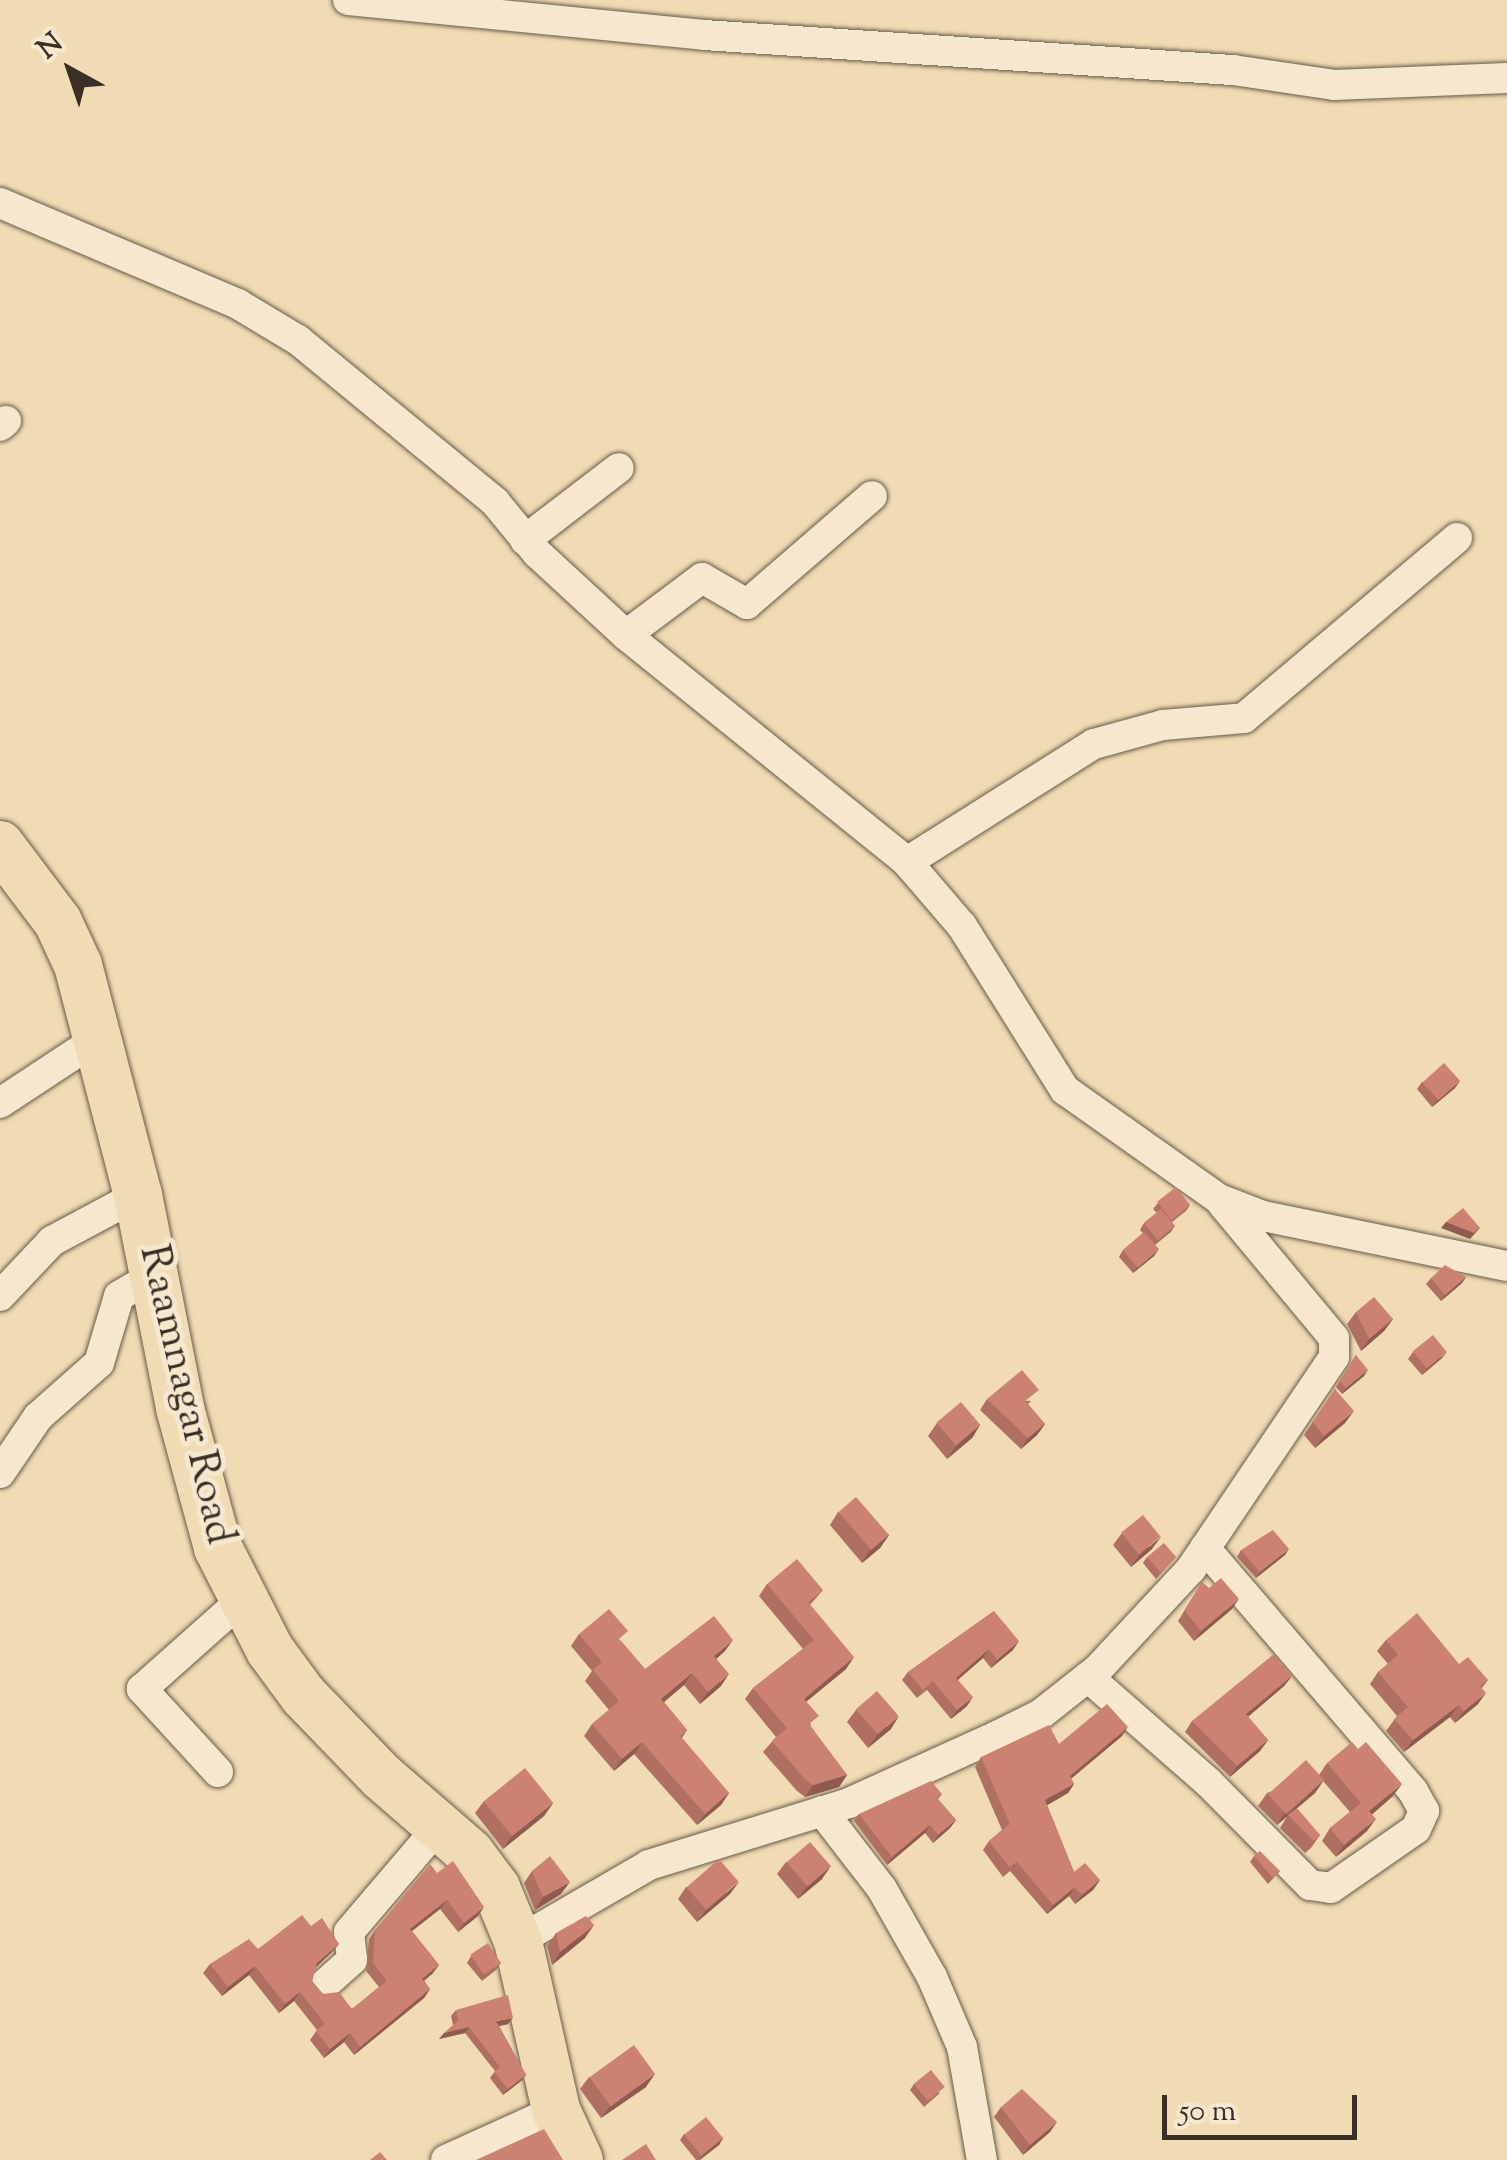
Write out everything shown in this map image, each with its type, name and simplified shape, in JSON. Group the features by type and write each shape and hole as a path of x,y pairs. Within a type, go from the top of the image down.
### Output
{"highway":[{"name":"Raamnagar Road","path":"0,845 58,922 100,1037 138,1194 194,1463 218,1548 270,1650 323,1718 440,1825 496,1888 518,1941 556,2110 579,2160"}],"street":[{"path":"348,0 704,35 1234,70 1334,85 1507,78"},
{"path":"0,203 238,304 298,340 496,502 526,540 626,635 907,862 962,926 1065,1090 1219,1199 1334,1338 1334,1356 1205,1548 1088,1677 997,1736 822,1811 649,1866 518,1941"},
{"path":"526,540 619,468"},
{"path":"626,635 702,578 747,604 872,496"},
{"path":"907,862 1094,744 1164,725 1244,718 1457,538"},
{"path":"0,1103 100,1037"},
{"path":"0,1296 52,1241 138,1194"},
{"path":"1219,1199 1309,1228 1507,1266"},
{"path":"0,1473 38,1417 99,1362 119,1296 155,1274"},
{"path":"1088,1677 1208,1782 1310,1884 1331,1888 1416,1829 1424,1811 1413,1792 1205,1548"},
{"path":"218,1772 142,1689 242,1600"},
{"path":"822,1811 882,1889 932,1977 966,2061 982,2160"},
{"path":"324,1985 352,1960 349,1932 440,1825"},
{"path":"446,2160 556,2110"}],"building":[{"path":"1444,1063 1460,1081 1439,1100 1422,1082"},
{"path":"1176,1187 1190,1205 1171,1220 1157,1202"},
{"path":"1463,1208 1480,1228 1474,1233 1446,1222"},
{"path":"1161,1209 1175,1226 1158,1240 1144,1223"},
{"path":"1144,1232 1159,1249 1138,1268 1123,1250"},
{"path":"1445,1265 1466,1277 1445,1295 1431,1278"},
{"path":"1374,1297 1393,1319 1369,1339 1356,1312"},
{"path":"1433,1335 1447,1352 1427,1368 1413,1351"},
{"path":"1356,1355 1368,1370 1346,1388 1340,1381"},
{"path":"1022,1370 1039,1390 1025,1401 1045,1424 1028,1438 987,1399"},
{"path":"1335,1389 1354,1411 1324,1436 1313,1422"},
{"path":"961,1402 980,1425 956,1446 936,1423"},
{"path":"856,1497 889,1535 871,1550 839,1512"},
{"path":"1143,1515 1161,1537 1139,1554 1121,1533"},
{"path":"1273,1530 1289,1549 1260,1572 1241,1550"},
{"path":"1164,1543 1176,1557 1161,1573 1147,1557"},
{"path":"797,1559 823,1590 808,1602 854,1657 804,1699 819,1716 809,1724 847,1775 813,1785 772,1741 787,1728 753,1688 814,1640 767,1584"},
{"path":"1221,1578 1239,1599 1201,1631 1185,1611 1202,1582 1208,1589"},
{"path":"609,1609 628,1631 619,1639 645,1669 714,1616 733,1640 714,1656 729,1674 708,1692 692,1673 661,1699 687,1730 680,1736 729,1793 705,1814 642,1742 622,1759 592,1724 619,1701 593,1670 602,1662 579,1634"},
{"path":"994,1611 1019,1641 997,1660 989,1649 956,1678 973,1697 957,1710 933,1681 923,1690 908,1672"},
{"path":"1417,1613 1459,1664 1468,1657 1488,1680 1480,1686 1486,1693 1464,1711 1459,1705 1413,1740 1394,1719 1408,1707 1378,1672 1398,1655 1386,1640"},
{"path":"1274,1654 1292,1676 1246,1714 1268,1740 1237,1766 1192,1721"},
{"path":"877,1691 899,1716 878,1734 856,1709"},
{"path":"1107,1704 1128,1727 1070,1776 1074,1784 1045,1800 1074,1872 1085,1863 1100,1880 1082,1895 1075,1887 1053,1905 1017,1862 1009,1867 989,1841 1010,1824 981,1757 1049,1725 1059,1744"},
{"path":"1352,1742 1358,1749 1366,1742 1402,1784 1369,1811 1376,1819 1344,1845 1330,1828 1361,1803 1327,1763"},
{"path":"1306,1760 1324,1780 1286,1814 1268,1794"},
{"path":"525,1768 553,1803 512,1836 484,1801"},
{"path":"931,1781 942,1794 937,1798 956,1820 938,1835 930,1825 892,1857 859,1814"},
{"path":"1297,1808 1320,1835 1314,1841 1288,1815"},
{"path":"810,1842 831,1866 808,1886 787,1862"},
{"path":"1260,1851 1280,1871 1273,1878 1254,1856"},
{"path":"550,1856 570,1882 543,1897 532,1871"},
{"path":"719,1859 739,1882 706,1910 687,1887"},
{"path":"453,1861 484,1907 464,1923 447,1900 410,1929 439,1965 422,1979 430,1989 360,2047 350,2033 330,2049 316,2031 325,2024 300,1992 285,2004 255,1966 228,1987 210,1964 249,1939 258,1949 302,1915 311,1926 322,1918 339,1944 317,1963 312,1981 323,1994 339,1992 352,2009 387,1981 373,1963 375,1930 430,1864 437,1873"},
{"path":"586,1916 594,1925 560,1952 556,1933"},
{"path":"488,1943 501,1963 483,1975 470,1954"},
{"path":"508,1995 513,2018 496,2021 526,2075 508,2089 494,2072 500,2067 469,2027 444,2033 458,2021 456,2010"},
{"path":"634,2045 655,2074 611,2106 590,2077"},
{"path":"931,2070 945,2087 928,2101 914,2084"},
{"path":"1022,2089 1057,2122 1030,2145 1001,2107"},
{"path":"706,2117 723,2138 701,2156 684,2135"},
{"path":"544,2129 563,2160 476,2160"},
{"path":"646,2144 656,2160 622,2160"},
{"path":"380,2152 387,2160 370,2160"}]}
